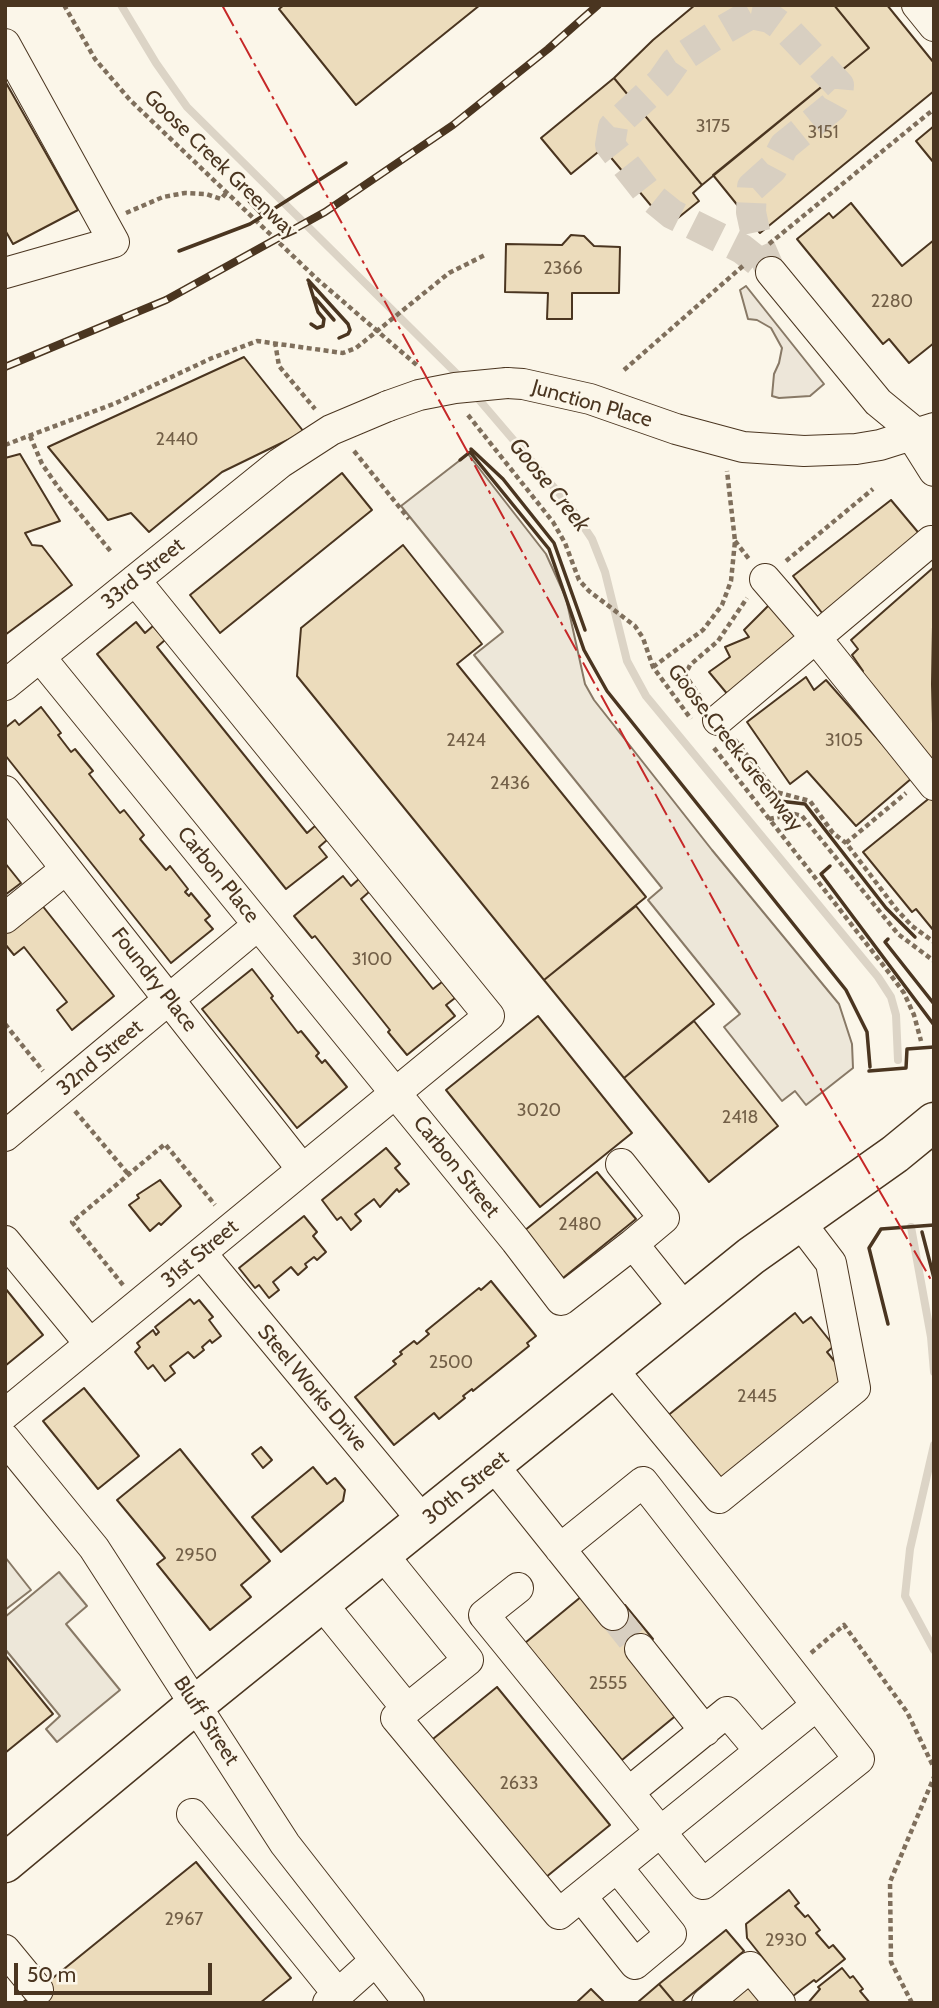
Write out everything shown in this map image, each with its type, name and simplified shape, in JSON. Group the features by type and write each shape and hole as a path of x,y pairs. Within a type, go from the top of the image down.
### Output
{"main road":[{"name":"30th Street","path":"5,1863 195,1705 751,1256 930,1131"}],"street":[{"path":"917,5 934,26"},
{"path":"5,44 114,242 5,273"},
{"path":"762,260 878,402 921,433 934,471"},
{"name":"Junction Place","path":"280,463 323,420 388,406 419,395 507,383 590,399 676,429 743,447 804,451 851,449 880,446 921,433"},
{"name":"33rd Street","path":"5,685 280,463"},
{"path":"708,729 931,541"},
{"path":"765,579 816,638 930,781"},
{"name":"31st Street","path":"5,1414 489,1016 135,580"},
{"name":"Carbon Place","path":"40,657 395,1093"},
{"name":"Foundry Place","path":"5,791 302,1169"},
{"path":"5,918 66,869"},
{"name":"32nd Street","path":"5,1136 258,925"},
{"name":"Carbon Street","path":"395,1093 561,1300 633,1244"},
{"path":"621,1164 664,1218 633,1244 685,1309"},
{"path":"612,1369 719,1498 855,1388 831,1263 799,1221"},
{"path":"5,1241 90,1344"},
{"name":"Steel Works Drive","path":"201,1253 424,1522"},
{"name":"Bluff Street","path":"5,1439 94,1548 285,1844 409,2003"},
{"path":"493,1465 613,1615"},
{"path":"518,1588 484,1615 703,1884 859,1759 643,1482 560,1549"},
{"path":"383,1555 468,1660 396,1718 559,1914 817,1705"},
{"path":"322,1604 407,1709"},
{"path":"640,1649 705,1731"},
{"path":"629,1792 727,1712 760,1751"},
{"path":"192,1814 333,1998 375,1961"},
{"path":"581,1896 635,1964 671,1934 617,1867"},
{"path":"5,1950 38,1990"},
{"path":"707,2003 750,1967 780,2003"}],"path":[{"name":"Goose Creek Greenway","path":"64,5 110,79 317,279 426,373"},
{"path":"624,370 762,260 934,109"},
{"path":"105,225 163,197 185,192 221,199 227,192"},
{"path":"5,445 116,403 212,358 257,341 342,353 356,348 449,273 487,254"},
{"path":"275,342 279,366 323,420 350,445 409,519"},
{"name":"Goose Creek Greenway","path":"464,409 552,522 565,543 579,580 600,600 635,626 643,638 653,667 708,729 769,819 904,993 914,1015 920,1041"},
{"path":"30,436 58,487 112,553"},
{"path":"653,667 703,630 722,605 731,581 735,541 727,472"},
{"path":"800,550 873,489"},
{"path":"930,781 846,843 897,910 912,926 934,942"},
{"path":"769,819 794,814 802,816 898,934 934,961"},
{"path":"139,1304 72,1222 165,1144 232,1227"},
{"path":"790,1670 844,1625 906,1712 934,1768"},
{"path":"912,2003 891,1962 890,1882 934,1777"}],"shaded area":[{"path":"746,286 824,384 810,396 772,396 774,374 782,348 771,328 757,320 748,319 740,290"},
{"path":"468,454 546,554 566,598 585,684 594,700 712,850 839,1004 852,1044 853,1068 806,1105 795,1091 782,1101 724,1027 740,1014 648,900 662,888 474,655 503,632 401,506"},
{"path":"5,1557 31,1590 5,1610"},
{"path":"59,1572 87,1606 66,1624 120,1690 57,1742 46,1729 60,1716 5,1649 5,1617"}],"building":[{"path":"284,5 480,5 356,105 279,9"},
{"path":"695,5 834,5 869,48 702,185 614,78 653,40"},
{"path":"834,5 887,5 934,63 934,91 760,233 713,175 869,48"},
{"path":"614,78 702,185 693,193 699,201 668,226 603,148 571,174 541,138"},
{"path":"5,81 78,210 13,244 5,230"},
{"path":"934,126 934,163 916,141"},
{"path":"851,203 902,266 934,240 934,343 909,363 889,339 883,344 797,239 829,213 833,218"},
{"path":"571,235 584,236 594,246 620,247 619,293 572,293 572,319 547,319 548,293 505,292 506,244 562,245"},
{"path":"244,357 304,432 222,472 149,532 131,513 108,520 48,447"},
{"path":"20,454 60,521 25,533 32,545 42,546 72,585 5,635 5,458"},
{"path":"342,473 372,510 220,633 190,595"},
{"path":"891,500 922,537 826,618 793,576"},
{"path":"403,545 482,644 457,664 646,897 544,980 297,676 301,628"},
{"path":"934,567 934,764 860,672 863,671 852,655 858,649 851,640"},
{"path":"774,600 805,633 734,702 709,672 730,657 725,647 749,637 744,630"},
{"path":"136,622 145,633 153,626 165,640 157,647 307,833 315,826 327,840 319,847 327,857 286,889 97,654"},
{"path":"806,677 814,690 826,680 912,778 856,826 807,771 790,784 747,722"},
{"path":"41,707 61,733 58,735 71,752 75,749 93,771 89,774 120,813 124,810 144,835 140,839 166,870 170,866 188,889 185,892 189,896 191,893 210,916 205,920 213,929 171,963 5,755 5,728 15,720 19,725"},
{"path":"932,796 934,931 916,909 912,912 863,852"},
{"path":"5,863 21,883 5,895"},
{"path":"343,876 351,886 359,879 369,892 361,899 433,989 442,982 455,998 446,1005 455,1016 407,1055 315,936 312,938 294,916"},
{"path":"41,904 114,996 72,1030 57,1010 67,1002 24,947 14,955 5,944 5,933"},
{"path":"636,906 714,1004 624,1078 544,980"},
{"path":"252,969 298,1033 301,1031 319,1053 316,1056 322,1063 325,1060 347,1087 297,1128 202,1009"},
{"path":"538,1016 632,1133 540,1207 446,1090"},
{"path":"694,1021 778,1126 709,1182 624,1078"},
{"path":"386,1148 400,1164 395,1168 409,1184 399,1192 397,1189 380,1207 374,1199 355,1214 361,1221 351,1230 341,1217 337,1220 322,1200"},
{"path":"597,1172 636,1219 563,1278 524,1231"},
{"path":"160,1180 181,1206 161,1225 159,1223 150,1231 129,1205 139,1198 137,1195"},
{"path":"304,1216 317,1232 313,1236 326,1252 317,1260 314,1257 305,1264 307,1267 298,1275 291,1267 273,1282 279,1290 269,1298 259,1285 255,1288 239,1268"},
{"path":"491,1281 536,1336 527,1343 529,1346 463,1396 465,1398 439,1419 434,1413 394,1445 355,1397 396,1364 393,1361 402,1354 400,1352 414,1341 417,1344 429,1334 426,1331"},
{"path":"5,1288 43,1335 5,1366"},
{"path":"190,1299 194,1304 199,1300 213,1317 209,1320 221,1336 212,1343 210,1340 202,1347 204,1350 194,1358 188,1352 170,1366 175,1373 165,1381 153,1365 148,1369 135,1352 140,1347 137,1343 153,1330 156,1335 159,1332 155,1327"},
{"path":"795,1313 803,1323 811,1317 834,1346 827,1352 848,1378 718,1482 666,1417"},
{"path":"84,1388 139,1456 98,1489 43,1421"},
{"path":"261,1447 272,1460 263,1468 252,1454"},
{"path":"180,1449 270,1561 241,1585 251,1597 210,1630 157,1564 165,1558 117,1500"},
{"path":"313,1467 327,1484 335,1478 345,1490 343,1501 281,1552 252,1517"},
{"path":"582,1596 604,1622 625,1605 653,1639 632,1656 679,1713 622,1760 525,1643"},
{"path":"5,1655 53,1714 5,1753"},
{"path":"497,1687 610,1825 540,1882 428,1743"},
{"path":"196,1862 291,1978 260,2003 22,2003"},
{"path":"789,1890 799,1903 795,1906 805,1917 808,1915 820,1930 816,1933 829,1948 833,1945 845,1959 793,1996 747,1938 746,1924"},
{"path":"726,1930 744,1951 681,2003 675,2003 659,1984"},
{"path":"842,1968 850,1978 853,1976 870,2003 808,2003 820,1989 818,1987"},
{"path":"659,1984 675,2003 638,2003 638,2002"},
{"path":"749,1987 762,2003 729,2003"},
{"path":"591,1989 605,2003 576,2003"}],"waterway":[{"name":"Goose Creek","path":"121,5 156,63 187,107 462,379"},
{"name":"Goose Creek","path":"475,395 569,505 592,539 605,572 627,661 646,696 878,977 891,997 896,1015 898,1060"},
{"name":"Goose Creek","path":"911,1227 931,1337 934,1372"},
{"name":"Goose Creek","path":"934,1445 910,1549 905,1596 934,1650"}],"tunnel":[{"path":"751,14 770,18 788,31 839,85 838,96 832,107 784,146 772,169 752,187 751,212 757,240 771,272 742,249 672,214 651,197 610,145 613,127 661,82 675,62 751,14"},
{"path":"613,1615 640,1649"}],"railway":[{"path":"5,367 166,300 325,212 453,125 598,5"}],"wall":[{"path":"179,251 250,224 346,163"},
{"path":"249,201 263,216"},
{"path":"308,280 348,324 348,334 339,338"},
{"path":"309,283 318,312 324,319 323,326 317,328 311,324"},
{"path":"315,298 334,320"},
{"path":"471,449 503,479 554,543 585,630"},
{"path":"460,460 470,452 549,549 584,650 607,691 846,990 867,1032 870,1067"},
{"path":"681,683 708,718"},
{"path":"718,732 771,800 805,804 886,908 915,937"},
{"path":"830,866 821,874 934,1025"},
{"path":"888,939 885,942 934,1004"},
{"path":"869,1071 906,1068 907,1049 934,1047"},
{"path":"888,1324 869,1248 881,1229 934,1225"},
{"path":"922,1232 934,1278"}],"power":[{"path":"222,5 753,972 934,1285"}]}
